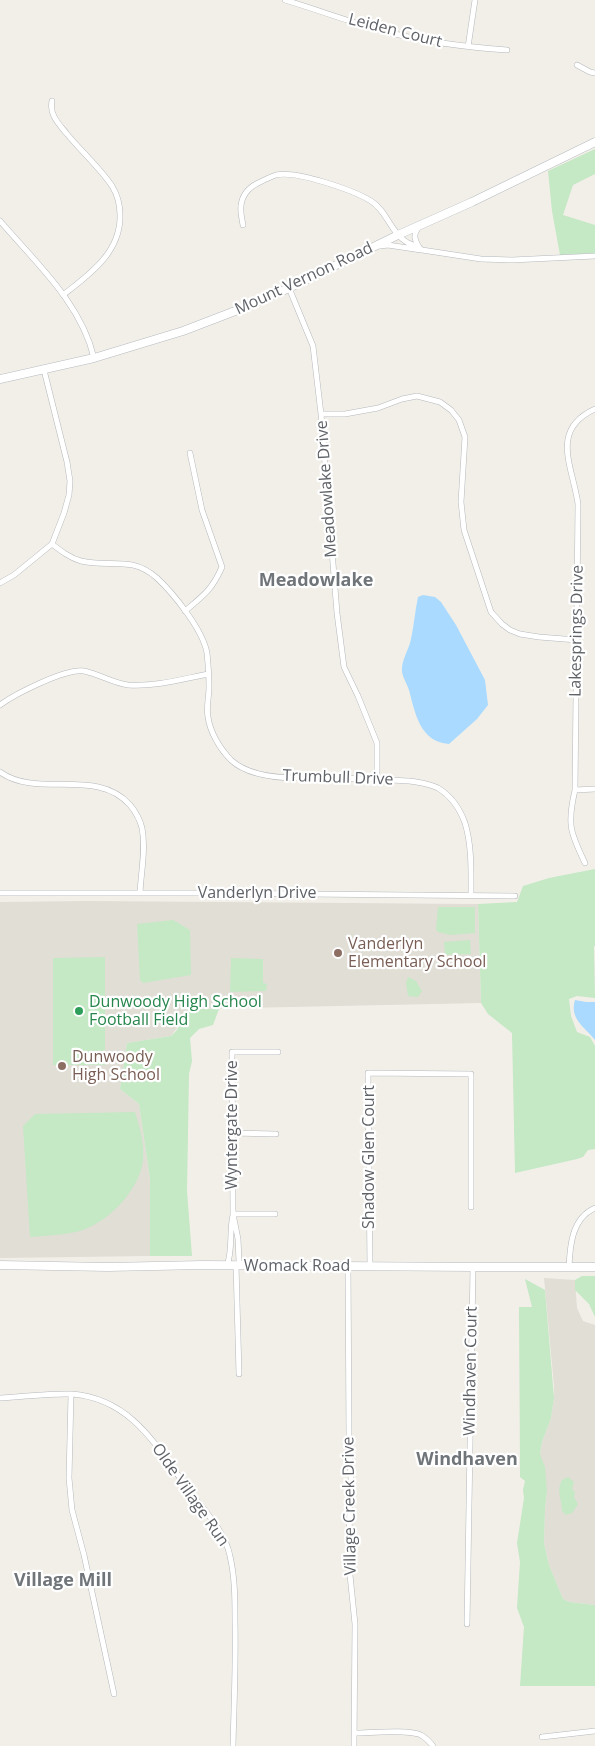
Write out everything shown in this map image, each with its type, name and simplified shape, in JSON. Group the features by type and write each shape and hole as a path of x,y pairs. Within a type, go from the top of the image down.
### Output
{"main road":[{"name":"Mount Vernon Road","path":"0,379 94,358 183,331 290,288 595,142"},
{"name":"Womack Road","path":"0,1265 108,1267 235,1265 472,1268 595,1267"}],"street":[{"name":"Leiden Court","path":"288,0 383,31 425,41 507,50"},
{"path":"468,47 475,0"},
{"path":"577,65 595,73"},
{"path":"52,101 51,107 56,122 112,186 118,199 120,212 120,228 112,250 98,266 63,295"},
{"path":"244,225 240,207 244,194 254,185 276,175 288,175 348,190 373,202 404,241 421,248"},
{"path":"0,221 63,295 81,322 94,358"},
{"path":"419,227 414,238 421,248"},
{"path":"373,247 388,245 421,248 481,259 512,260 595,256"},
{"name":"Meadowlake Drive","path":"290,288 313,346 321,414 337,613 344,667 377,743 377,778"},
{"path":"0,583 14,575 52,544 69,495 70,481 63,444 44,370"},
{"path":"321,414 345,414 378,408 402,399 417,396 440,402 451,410 459,420 465,437 461,502 464,530 491,612 502,624 520,634 577,640"},
{"name":"Lakesprings Drive","path":"585,864 575,843 570,823 575,790 578,504 568,458 567,441 578,420 595,409"},
{"path":"185,611 210,590 216,582 222,567 202,510 190,453"},
{"name":"Trumbull Drive","path":"52,544 63,553 82,561 116,562 140,566 148,570 185,611 206,652 209,688 208,717 214,736 232,761 247,771 282,778 377,778 424,783 437,788 449,796 459,809 469,839 471,895"},
{"path":"0,705 12,696 78,670 92,673 116,683 141,685 160,684 208,674"},
{"path":"0,772 10,778 36,785 86,785 101,787 126,801 135,811 142,827 140,893"},
{"path":"575,790 595,789"},
{"name":"Vanderlyn Drive","path":"0,893 514,896"},
{"name":"Wyntergate Drive","path":"233,1214 230,1230 230,1258 235,1265 239,1262 238,1238 233,1214 232,1052 278,1052"},
{"name":"Shadow Glen Court","path":"370,1266 368,1073 471,1074 471,1207"},
{"path":"232,1134 276,1134"},
{"path":"569,1267 570,1247 576,1226 581,1218 595,1208"},
{"path":"233,1214 275,1214"},
{"path":"230,1253 238,1252"},
{"path":"235,1265 239,1374"},
{"name":"Village Creek Drive","path":"348,1266 351,1479 349,1533 355,1658 354,1746"},
{"name":"Windhaven Court","path":"468,1624 472,1268"},
{"path":"71,1394 69,1478 72,1510 84,1555 114,1694"},
{"name":"Olde Village Run","path":"0,1398 71,1394 86,1396 128,1415 144,1429 223,1538 230,1553 234,1589 233,1746"},
{"path":"542,1737 595,1731"},
{"path":"354,1733 409,1732 422,1736 430,1741 433,1746"}],"shaded area":[{"name":"Dunwoody High School","path":"0,902 478,904 481,1003 196,1009 196,1002 171,1036 127,1043 120,1089 139,1104 150,1179 150,1256 0,1258"},
{"path":"544,1278 575,1280 577,1308 583,1321 595,1325 595,1605 569,1602 563,1599 549,1565 544,1543 547,1491 540,1454 542,1442 551,1418 554,1386"}],"green space":[{"path":"595,149 595,174 573,185 563,215 595,225 595,253 560,255 552,211 548,171"},
{"path":"595,869 595,998 577,996 569,999 571,1016 577,1032 590,1037 595,1046 595,1149 588,1150 583,1157 577,1159 515,1173 512,1033 488,1014 481,1003 478,904 517,902 523,886 549,878"},
{"path":"438,907 475,907 475,933 450,935 438,932 436,929"},
{"path":"173,920 190,930 191,975 143,983 140,980 137,924"},
{"path":"470,940 471,954 445,955 444,942"},
{"name":"Dunwoody High School Football Field","path":"105,957 105,1065 53,1065 53,958"},
{"path":"231,958 263,959 263,983 267,984 266,991 230,992"},
{"path":"408,977 416,982 422,991 418,997 408,996 406,983"},
{"path":"196,1001 197,1009 219,1009 213,1025 199,1029 190,1038 192,1061 189,1074 187,1191 192,1256 150,1256 150,1179 139,1104 120,1089 127,1043 171,1036"},
{"path":"135,1112 143,1143 143,1162 135,1185 119,1206 98,1222 76,1232 30,1237 23,1126 35,1114"},
{"path":"582,1276 595,1276 595,1317 589,1304 575,1290 575,1280"},
{"path":"525,1279 545,1290 554,1398 551,1418 542,1442 540,1454 545,1467 547,1491 544,1543 549,1565 563,1599 569,1602 595,1605 595,1686 520,1686 524,1627 517,1608 520,1562 517,1543 525,1481 520,1477 519,1307 532,1307"},
{"path":"568,1477 574,1482 572,1489 575,1492 574,1497 578,1504 572,1513 566,1515 562,1511 559,1488 562,1480"}],"water":[{"path":"423,595 435,597 441,602 456,625 485,680 488,705 477,719 449,744 431,738 420,725 402,672 411,639 418,597"},
{"path":"575,1000 595,1002 595,1040 576,1018 574,1012"}],"place":[{"name":"Vanderlyn Elementary School","path":"338,953"},
{"name":"Dunwoody High School Football Field","path":"79,1011"},
{"name":"Dunwoody High School","path":"62,1066"}],"district":[{"name":"Meadowlake","path":"316,581"},
{"name":"Windhaven","path":"467,1460"},
{"name":"Village Mill","path":"63,1581"}]}
